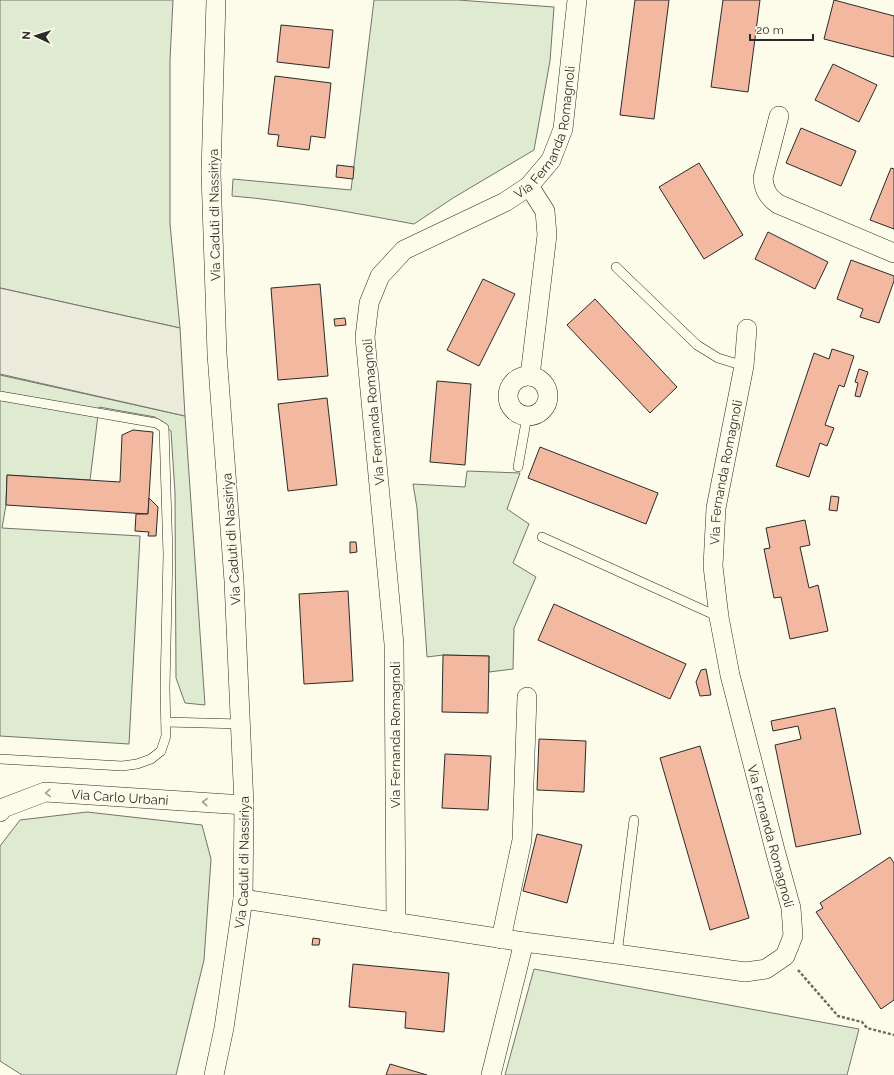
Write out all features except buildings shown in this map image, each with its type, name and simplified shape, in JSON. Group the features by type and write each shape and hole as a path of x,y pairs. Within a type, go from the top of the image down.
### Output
{"street":[{"name":"Via Caduti di Nassiriya","path":"214,1075 224,1028 243,899 244,805 234,581 217,354 212,173 216,0"},
{"name":"Via Fernanda Romagnoli","path":"396,923 394,644 365,337 369,303 380,276 404,250 505,202 529,186 551,160 563,128 577,0"},
{"path":"779,116 764,178 764,186 772,200 778,204 894,253"},
{"path":"529,186 545,211 547,235 530,376"},
{"name":"Via Fernanda Romagnoli","path":"747,329 744,366 716,508 713,566 719,617 730,675 791,908 793,936 785,956"},
{"path":"530,376 543,382 547,390 548,397 546,405 541,411 535,415 527,416 519,414 513,409 509,402 508,394 510,387 515,380 530,376"},
{"path":"501,939 522,840 527,697"},
{"name":"Via Carlo Urbani","path":"0,812 3,808 45,792 244,805"},
{"path":"243,899 501,939 745,972 766,969 785,956"},
{"path":"491,1075 524,942"}],"lane":[{"path":"616,267 697,345 718,358 744,366"},
{"path":"0,396 156,423 164,428 168,554 166,736 160,751 151,760 122,766 0,759"},
{"path":"518,467 527,416"},
{"path":"542,537 719,617"},
{"path":"166,722 241,724"},
{"path":"617,954 634,820"}],"path":[{"path":"785,956 838,1016 862,1022 867,1028 894,1035"}],"green space":[{"path":"0,0 173,0 170,60 170,224 180,328 0,288"},
{"path":"374,0 458,0 554,7 550,61 534,150 453,198 414,224 301,204 232,196 233,179 351,190"},
{"path":"0,375 185,416 205,705 185,703 176,678 175,493 171,431 155,417 99,407 90,480 7,475 6,505 2,528 140,536 129,744 0,736"},
{"path":"467,471 520,473 507,509 529,524 513,563 536,577 514,628 513,669 489,672 489,656 443,655 427,657 417,508 413,484 465,487"},
{"path":"87,812 202,825 211,859 204,960 176,1075 22,1075 0,1061 0,846 20,820"},
{"path":"534,969 859,1029 847,1075 505,1075"}],"shaded area":[{"path":"0,288 180,328 185,416 0,374"}]}
